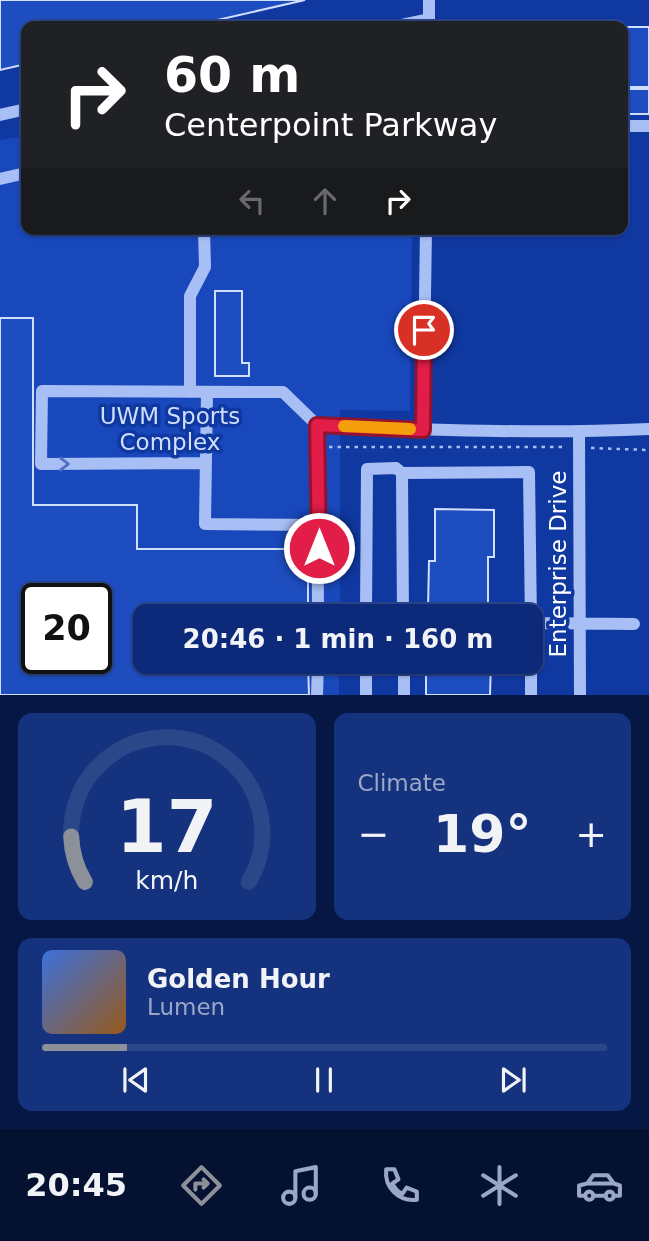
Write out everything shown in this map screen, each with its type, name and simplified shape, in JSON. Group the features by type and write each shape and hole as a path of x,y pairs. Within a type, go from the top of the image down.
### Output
{"street":[{"path":"429,0 429,21"},
{"path":"0,115 21,110"},
{"path":"628,126 649,126"},
{"path":"0,179 21,174"},
{"path":"190,392 190,296 205,267 204,235"},
{"path":"423,430 426,235"},
{"path":"206,463 41,464 42,391 283,392 317,425 423,430 579,432 649,429"},
{"path":"207,392 205,524 319,525"},
{"path":"317,425 318,604"},
{"name":"Enterprise Drive","path":"579,432 580,695"},
{"path":"366,604 367,469 396,468 402,474 403,604"},
{"path":"402,474 529,472 531,604"},
{"path":"543,622 634,624"},
{"path":"317,695 318,674"},
{"path":"366,674 366,695"},
{"path":"404,674 404,695"},
{"path":"531,674 531,695"}],"path":[{"path":"318,447 579,447 649,450"}],"green space":[{"name":"UWM Sports Complex","path":"21,137 21,235 412,235 410,411 340,410 340,604 133,604 133,674 339,674 339,695 0,695 0,140"}],"building":[{"path":"0,0 305,0 213,21 21,21 21,65 0,70"},
{"path":"628,27 649,27 649,87 628,87"},
{"path":"628,89 649,89 649,114 628,114"},
{"path":"215,291 242,291 242,363 249,363 249,376 215,376"},
{"path":"0,318 33,318 33,505 137,505 137,549 308,549 308,604 133,604 133,674 308,674 309,695 0,695"},
{"path":"435,509 494,510 494,557 488,557 488,604 428,604 429,561 435,561"},
{"path":"426,674 491,674 490,695 426,695"}],"slow traffic":[{"path":"344,426 410,429"}],"route":[{"path":"319,548 317,425 423,430 424,330"}]}
